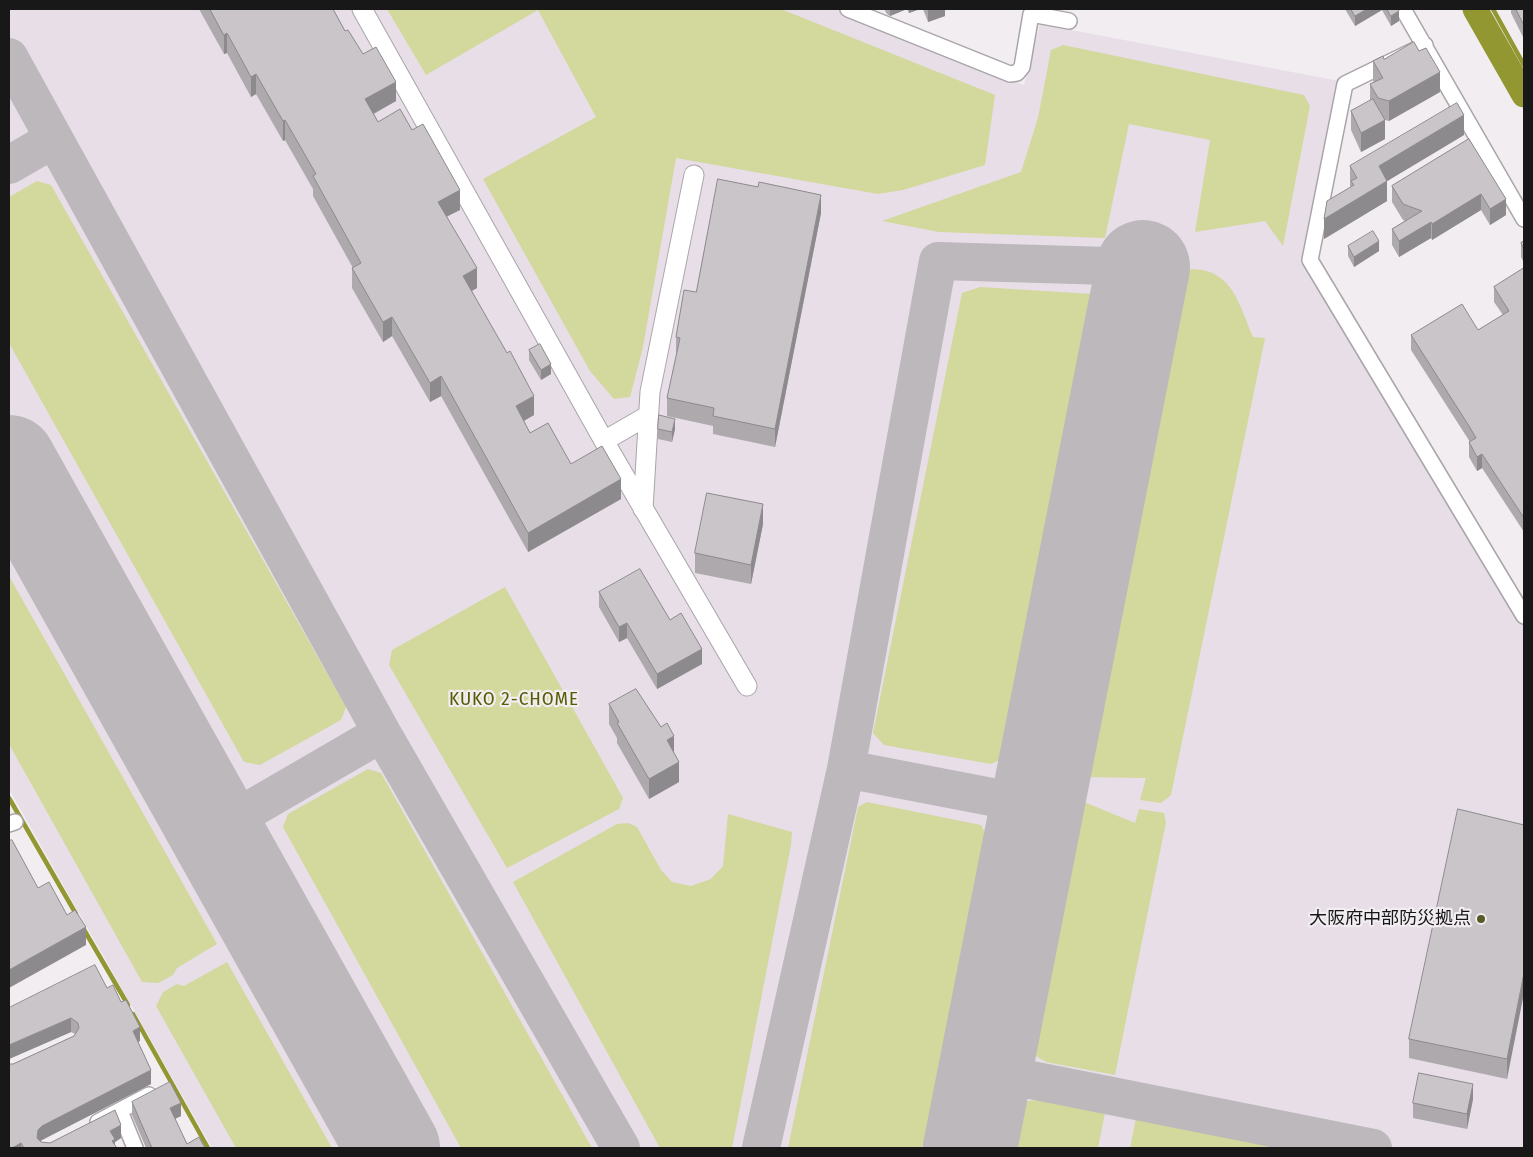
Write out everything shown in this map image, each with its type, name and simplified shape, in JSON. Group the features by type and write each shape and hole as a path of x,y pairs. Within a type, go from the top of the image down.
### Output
{"street":[{"path":"362,9 604,441 747,686"},
{"path":"848,9 1010,74 1017,73 1022,67 1031,14 1069,21 1065,9"},
{"path":"1403,9 1524,218"},
{"path":"1424,45 1345,84 1310,260 1524,616"},
{"path":"643,509 647,416 694,175"},
{"path":"604,441 647,416"},
{"path":"87,1127 165,1087"},
{"path":"120,1111 135,1148"}],"shaded area":[{"path":"9,9 835,9 1024,85 1040,24 1339,81 1305,262 1524,627 1524,1148 212,1148 9,789"}],"green space":[{"path":"387,9 781,9 995,95 985,165 903,190 878,194 676,158 643,347 630,397 614,399 590,371 483,179 596,117 538,10 426,75"},
{"path":"1063,45 1304,95 1310,106 1283,246 1265,221 1195,232 1210,140 1129,124 1105,238 939,232 882,221 1021,172 1038,118 1051,50"},
{"path":"37,181 51,185 346,707 341,720 260,765 244,762 9,343 9,197"},
{"path":"1191,269 1216,275 1225,282 1238,301 1253,337 1265,338 1171,795 1161,803 1140,800 1146,778 1080,777 1184,277"},
{"path":"980,287 1093,294 1002,759 991,764 884,745 873,733 962,293"},
{"path":"9,576 217,944 177,968 173,975 158,983 142,982 9,744"},
{"path":"505,587 623,798 619,809 507,868 389,665 392,650"},
{"path":"368,769 381,773 592,1148 461,1148 283,827 288,814"},
{"path":"1082,801 1135,823 1139,809 1164,813 1166,822 1115,1075 1046,1062 1031,1053 1030,1041"},
{"path":"867,802 981,825 987,837 925,1148 788,1148 858,807"},
{"path":"728,814 792,832 732,1148 660,1148 513,882 617,824 628,823 637,827 661,870 672,882 691,886 711,879 723,866"},
{"path":"227,962 332,1148 236,1148 156,1006 163,992 177,984 184,986"},
{"path":"1045,1099 1105,1113 1098,1148 1008,1148 1013,1122 1020,1102"},
{"path":"1136,1118 1288,1148 1130,1148"}],"building":[{"path":"210,9 333,9 345,31 348,30 363,54 376,47 396,82 365,99 378,122 400,109 412,130 423,124 460,190 438,202 477,268 463,276 507,353 510,351 534,396 516,406 530,433 548,423 571,464 602,446 621,479 528,533 441,376 430,383 392,317 383,322 352,268 361,263 313,176 316,174 256,74 251,77 227,33 224,35"},
{"path":"1351,9 1367,9 1355,16"},
{"path":"1387,9 1398,9 1399,11 1391,16"},
{"path":"1516,9 1524,9 1524,25"},
{"path":"1414,42 1419,51 1426,48 1440,72 1389,101 1378,98 1370,84 1383,78 1373,61 1383,56 1384,59"},
{"path":"1373,99 1385,120 1361,133 1351,111"},
{"path":"1457,103 1464,115 1379,166 1387,181 1324,219 1327,201 1354,185 1351,181 1357,178 1350,166"},
{"path":"1469,139 1506,199 1490,209 1481,194 1432,224 1431,222 1399,241 1392,229 1422,211 1403,204 1392,186"},
{"path":"718,179 758,187 759,182 821,195 775,429 713,416 714,408 667,398 680,338 676,337 684,290 696,292"},
{"path":"1373,231 1379,241 1354,257 1348,246"},
{"path":"1524,268 1524,518 1482,454 1477,457 1469,442 1476,438 1411,335 1462,304 1478,330 1509,311 1494,287"},
{"path":"540,344 551,364 541,370 529,350"},
{"path":"659,415 675,419 672,432 658,429"},
{"path":"707,493 763,504 751,565 695,553"},
{"path":"640,569 670,620 681,613 702,649 657,674 627,623 619,627 599,592"},
{"path":"636,689 661,727 667,723 674,736 667,740 679,762 649,779 617,723 619,722 609,704"},
{"name":"大阪府中部防災拠点","path":"1458,809 1524,825 1524,973 1507,1059 1409,1039"},
{"path":"12,840 38,888 49,882 67,915 75,910 86,927 9,970 9,841"},
{"path":"95,965 107,988 113,985 121,1002 126,1000 140,1027 133,1031 151,1070 42,1126 38,1130 37,1138 41,1142 50,1143 115,1110 121,1125 110,1131 115,1139 112,1141 117,1148 24,1148 21,1143 9,1148 9,1064 13,1064 74,1036 79,1028 78,1023 71,1018 9,1045 9,1008"},
{"path":"1419,1073 1473,1084 1467,1114 1413,1103"},
{"path":"170,1082 181,1103 170,1108 187,1144 199,1137 205,1148 152,1148 132,1102"}],"waterway":[{"path":"1475,9 1524,95"},
{"path":"1493,9 1524,65"},
{"path":"9,798 76,914"},
{"path":"83,928 128,1005"},
{"path":"133,1014 208,1148"}],"taxiway":[{"path":"9,57 382,733 621,1148"},
{"path":"9,165 54,139"},
{"path":"761,1148 846,769 938,261 1143,267"},
{"path":"215,830 382,733"},
{"path":"846,769 1038,806"},
{"path":"986,1071 1373,1148"}],"runway":[{"path":"970,1148 1143,267"},
{"path":"9,462 393,1148"}],"place":[{"name":"大阪府中部防災拠点","path":"1481,919"}],"district":[{"name":"KUKO 2-CHOME","path":"514,700"}]}
